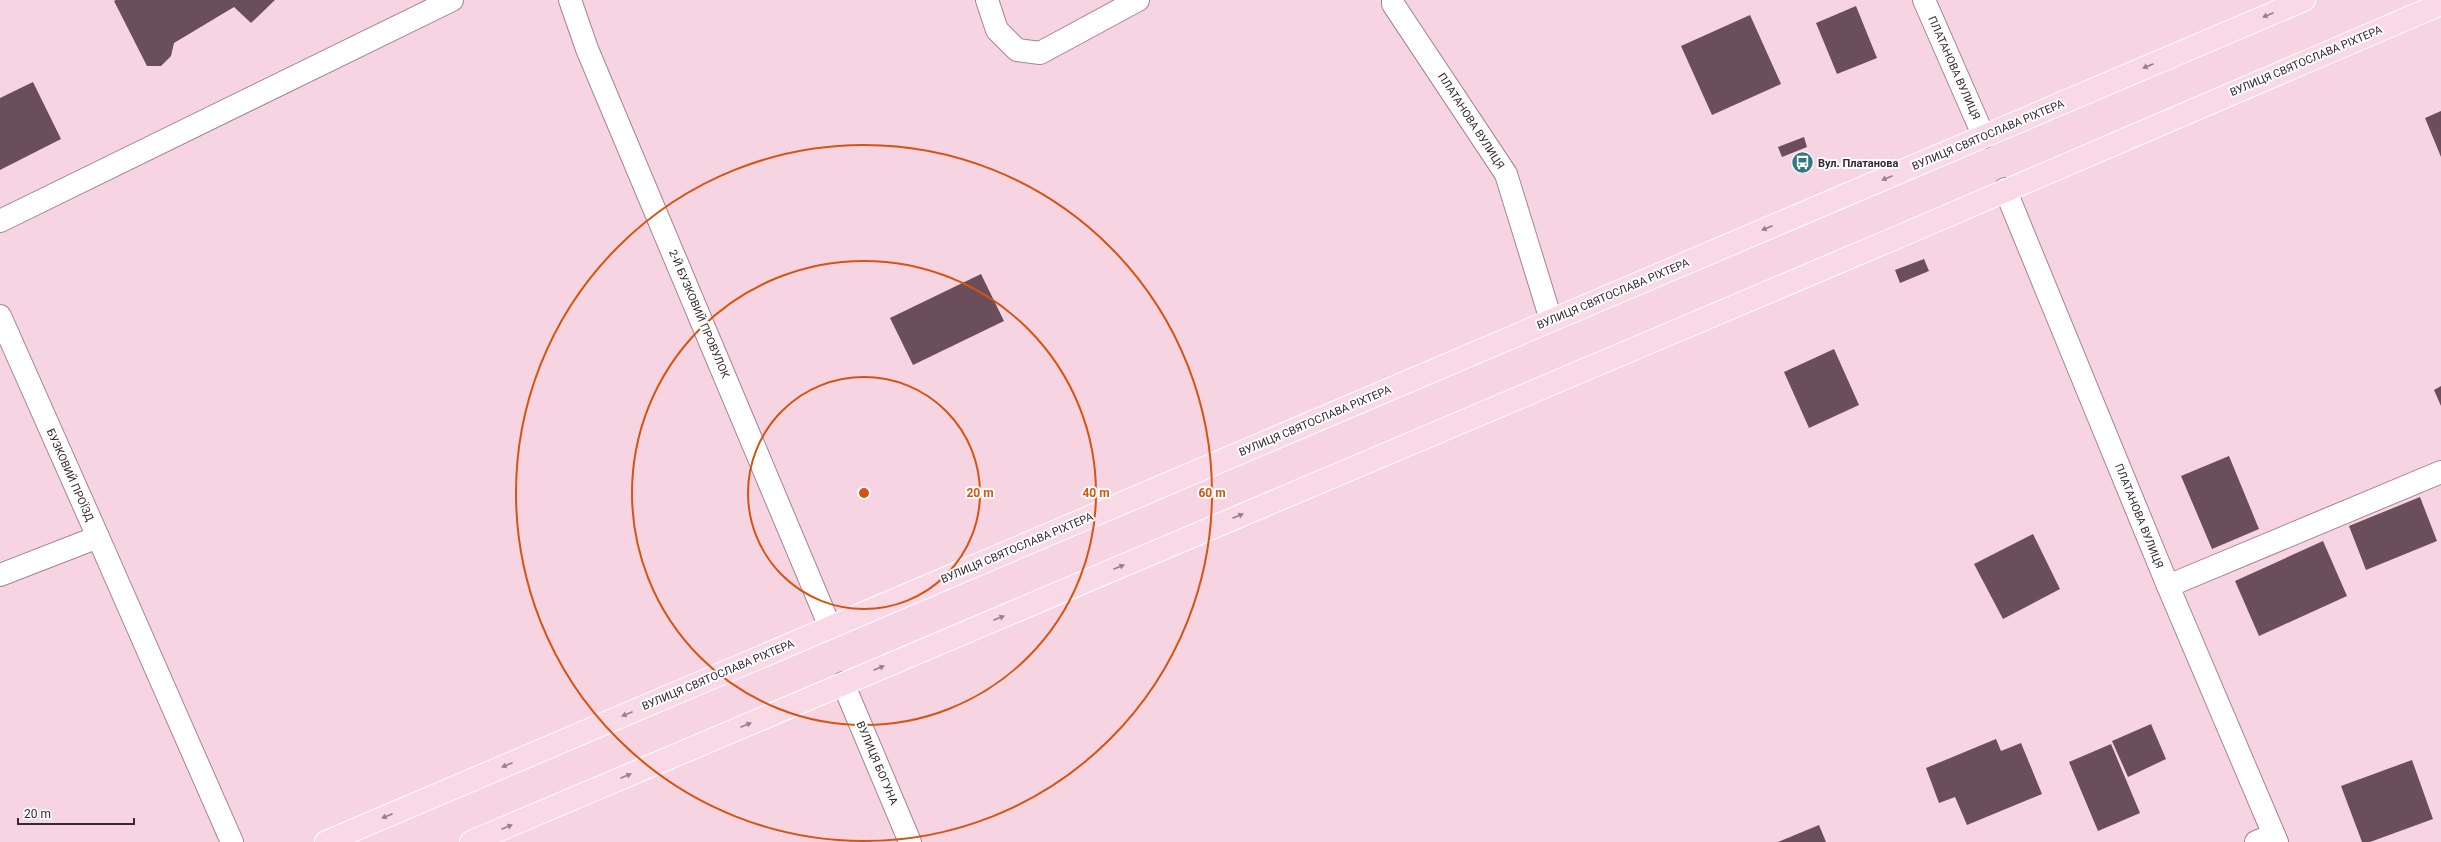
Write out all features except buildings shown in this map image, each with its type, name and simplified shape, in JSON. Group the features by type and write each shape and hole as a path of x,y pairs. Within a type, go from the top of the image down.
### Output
{"main road":[{"name":"ВУЛИЦЯ СВЯТОСЛАВА РІХТЕРА","path":"326,842 2304,0"},
{"name":"ВУЛИЦЯ СВЯТОСЛАВА РІХТЕРА","path":"471,842 1904,234 2005,189 2441,4"}],"street":[{"path":"0,222 452,0"},
{"name":"2-Й БУЗКОВИЙ ПРОВУЛОК","path":"570,0 587,49 830,627"},
{"path":"987,0 997,30 1017,50 1040,53 1138,0"},
{"name":"ПЛАТАНОВА ВУЛИЦЯ","path":"1393,0 1393,4 1506,174 1551,320"},
{"name":"ПЛАТАНОВА ВУЛИЦЯ","path":"1924,0 1984,137"},
{"name":"ПЛАТАНОВА ВУЛИЦЯ","path":"2005,189 2168,586 2269,840"},
{"name":"БУЗКОВИЙ ПРОЇЗД","path":"0,316 232,842"},
{"path":"2168,586 2441,472"},
{"path":"0,576 98,538"},
{"name":"ВУЛИЦЯ БОГУНА","path":"843,684 910,842"}],"place":[{"name":"Вул. Платанова","path":"1802,163"}]}
